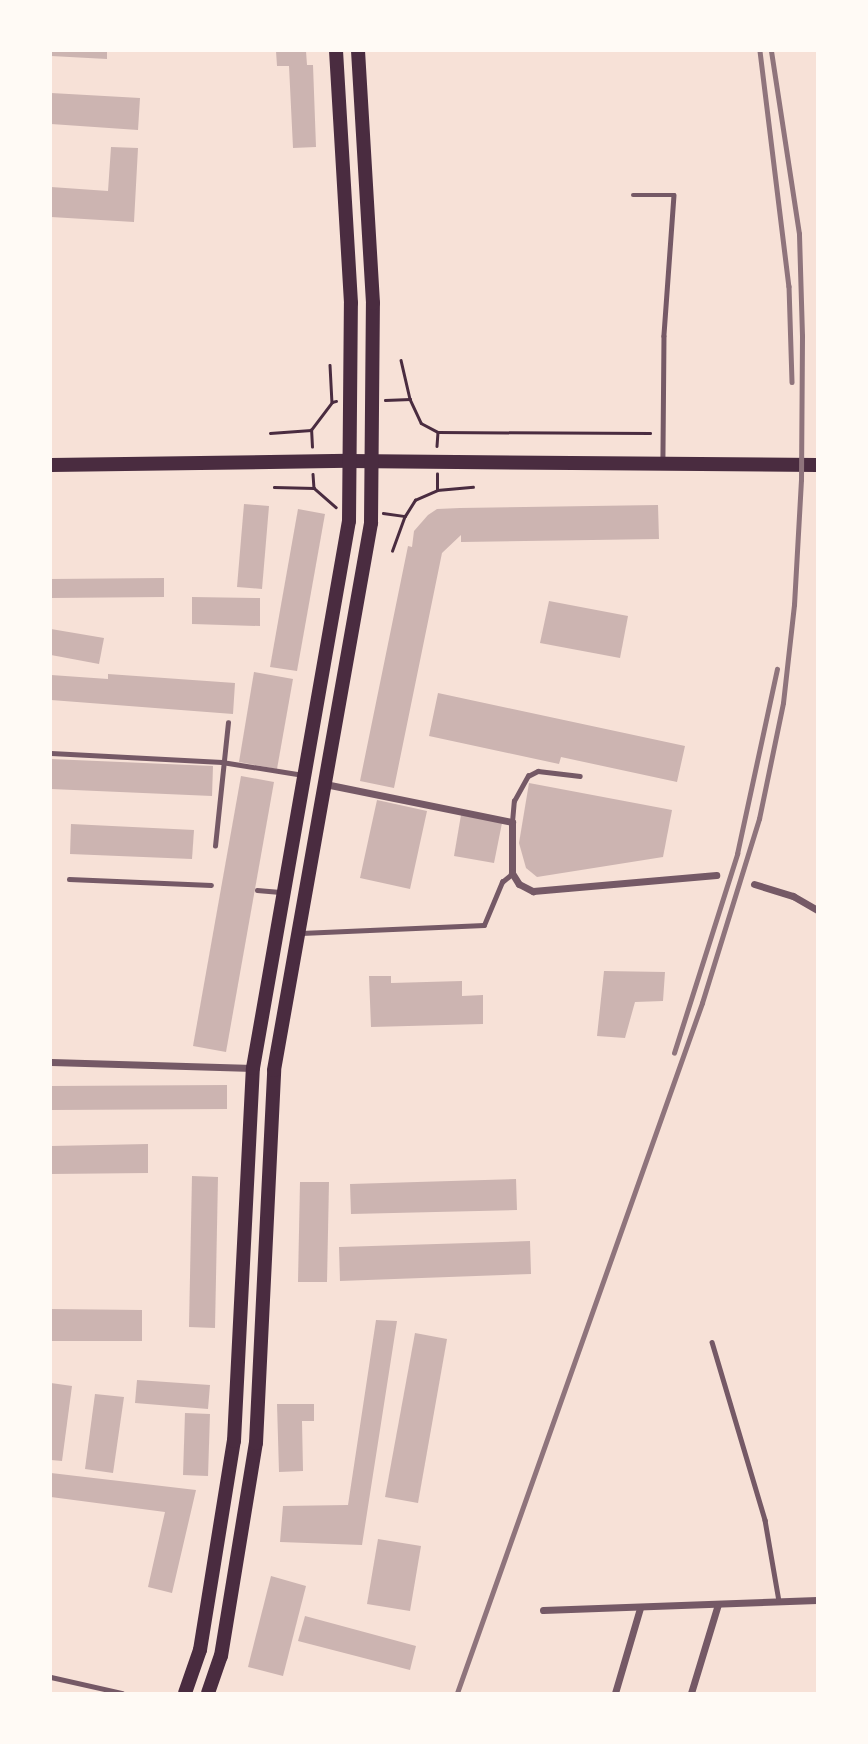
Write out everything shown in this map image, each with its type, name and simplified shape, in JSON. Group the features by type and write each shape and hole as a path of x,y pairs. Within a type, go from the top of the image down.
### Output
{"main road":[{"path":"185,1693 200,1650 234,1441 253,1068 349,521 351,303 337,51"},
{"path":"208,1693 221,1656 256,1443 274,1070 370,523 373,303 358,51"},
{"path":"51,465 349,461 817,466"}],"street":[{"path":"325,785 512,822 512,873 519,884 533,891 716,875"},
{"path":"754,884 793,895 817,910"},
{"path":"51,1062 253,1068"},
{"path":"543,1610 817,1600"},
{"path":"691,1693 718,1604"},
{"path":"615,1693 640,1608"}],"lane":[{"path":"633,195 674,195 664,336 663,464"},
{"path":"215,846 228,723"},
{"path":"51,753 222,762 304,775"},
{"path":"512,822 514,801 528,776 538,771 580,776"},
{"path":"299,932 484,925 502,882 512,873"},
{"path":"69,879 211,885"},
{"path":"257,890 284,892"},
{"path":"712,1342 765,1520 779,1601"},
{"path":"51,1677 121,1693"}],"path":[{"path":"401,360 410,399"},
{"path":"330,365 332,402"},
{"path":"270,433 311,430"},
{"path":"438,432 650,433"},
{"path":"274,486 314,488"},
{"path":"437,490 473,486"},
{"path":"392,551 405,516"}],"building":[{"path":"51,51 107,51 107,59 51,56"},
{"path":"276,51 306,51 307,65 313,65 316,147 293,148 289,66 277,66"},
{"path":"51,93 140,98 138,130 51,124"},
{"path":"111,147 138,148 134,222 51,217 51,187 108,191"},
{"path":"244,504 269,506 262,589 237,587"},
{"path":"658,505 659,539 461,542 461,535 442,553 394,788 360,781 408,546 412,547 414,531 428,515 437,509 460,508"},
{"path":"298,509 325,514 297,671 270,667"},
{"path":"164,578 164,597 51,598 51,579"},
{"path":"192,597 260,598 260,626 192,624"},
{"path":"549,601 628,616 620,658 540,643"},
{"path":"51,629 104,638 99,664 51,655"},
{"path":"254,672 293,679 277,769 239,762"},
{"path":"108,674 235,683 233,714 51,700 51,675 108,679"},
{"path":"438,693 685,746 677,782 561,757 559,764 429,736"},
{"path":"51,759 213,766 212,796 51,789"},
{"path":"241,776 274,782 226,1052 193,1046"},
{"path":"529,783 672,810 663,857 537,877 526,868 519,843"},
{"path":"377,800 427,811 410,889 360,878"},
{"path":"461,815 502,823 494,863 454,856"},
{"path":"71,824 194,830 192,859 70,854"},
{"path":"604,971 665,972 663,1001 635,1002 625,1038 597,1036"},
{"path":"369,976 391,976 391,983 462,981 462,996 483,995 483,1024 371,1027"},
{"path":"227,1085 227,1109 51,1110 51,1086"},
{"path":"148,1144 148,1173 51,1174 51,1146"},
{"path":"192,1176 218,1177 215,1328 189,1327"},
{"path":"516,1179 517,1210 351,1214 350,1184"},
{"path":"300,1182 329,1182 327,1282 298,1282"},
{"path":"530,1241 531,1274 340,1281 339,1247"},
{"path":"51,1309 142,1310 142,1341 51,1341"},
{"path":"376,1320 397,1321 362,1545 280,1542 283,1506 348,1505"},
{"path":"415,1333 447,1339 418,1503 385,1497"},
{"path":"137,1380 210,1385 208,1409 135,1403"},
{"path":"51,1383 72,1386 62,1461 51,1460"},
{"path":"95,1394 124,1397 113,1473 85,1469"},
{"path":"277,1404 314,1404 314,1421 302,1421 303,1471 279,1472"},
{"path":"185,1413 210,1414 208,1476 183,1475"},
{"path":"51,1473 196,1490 172,1593 148,1587 165,1512 51,1497"},
{"path":"378,1539 421,1546 410,1611 367,1604"},
{"path":"271,1576 306,1586 283,1676 248,1667"},
{"path":"305,1616 416,1646 410,1670 298,1641"}],"railway":[{"path":"760,51 789,286 792,382"},
{"path":"457,1693 702,1003 759,819 783,703 794,605 801,480 802,336 799,234 771,51"},
{"path":"674,1053 737,854 777,669"}]}
